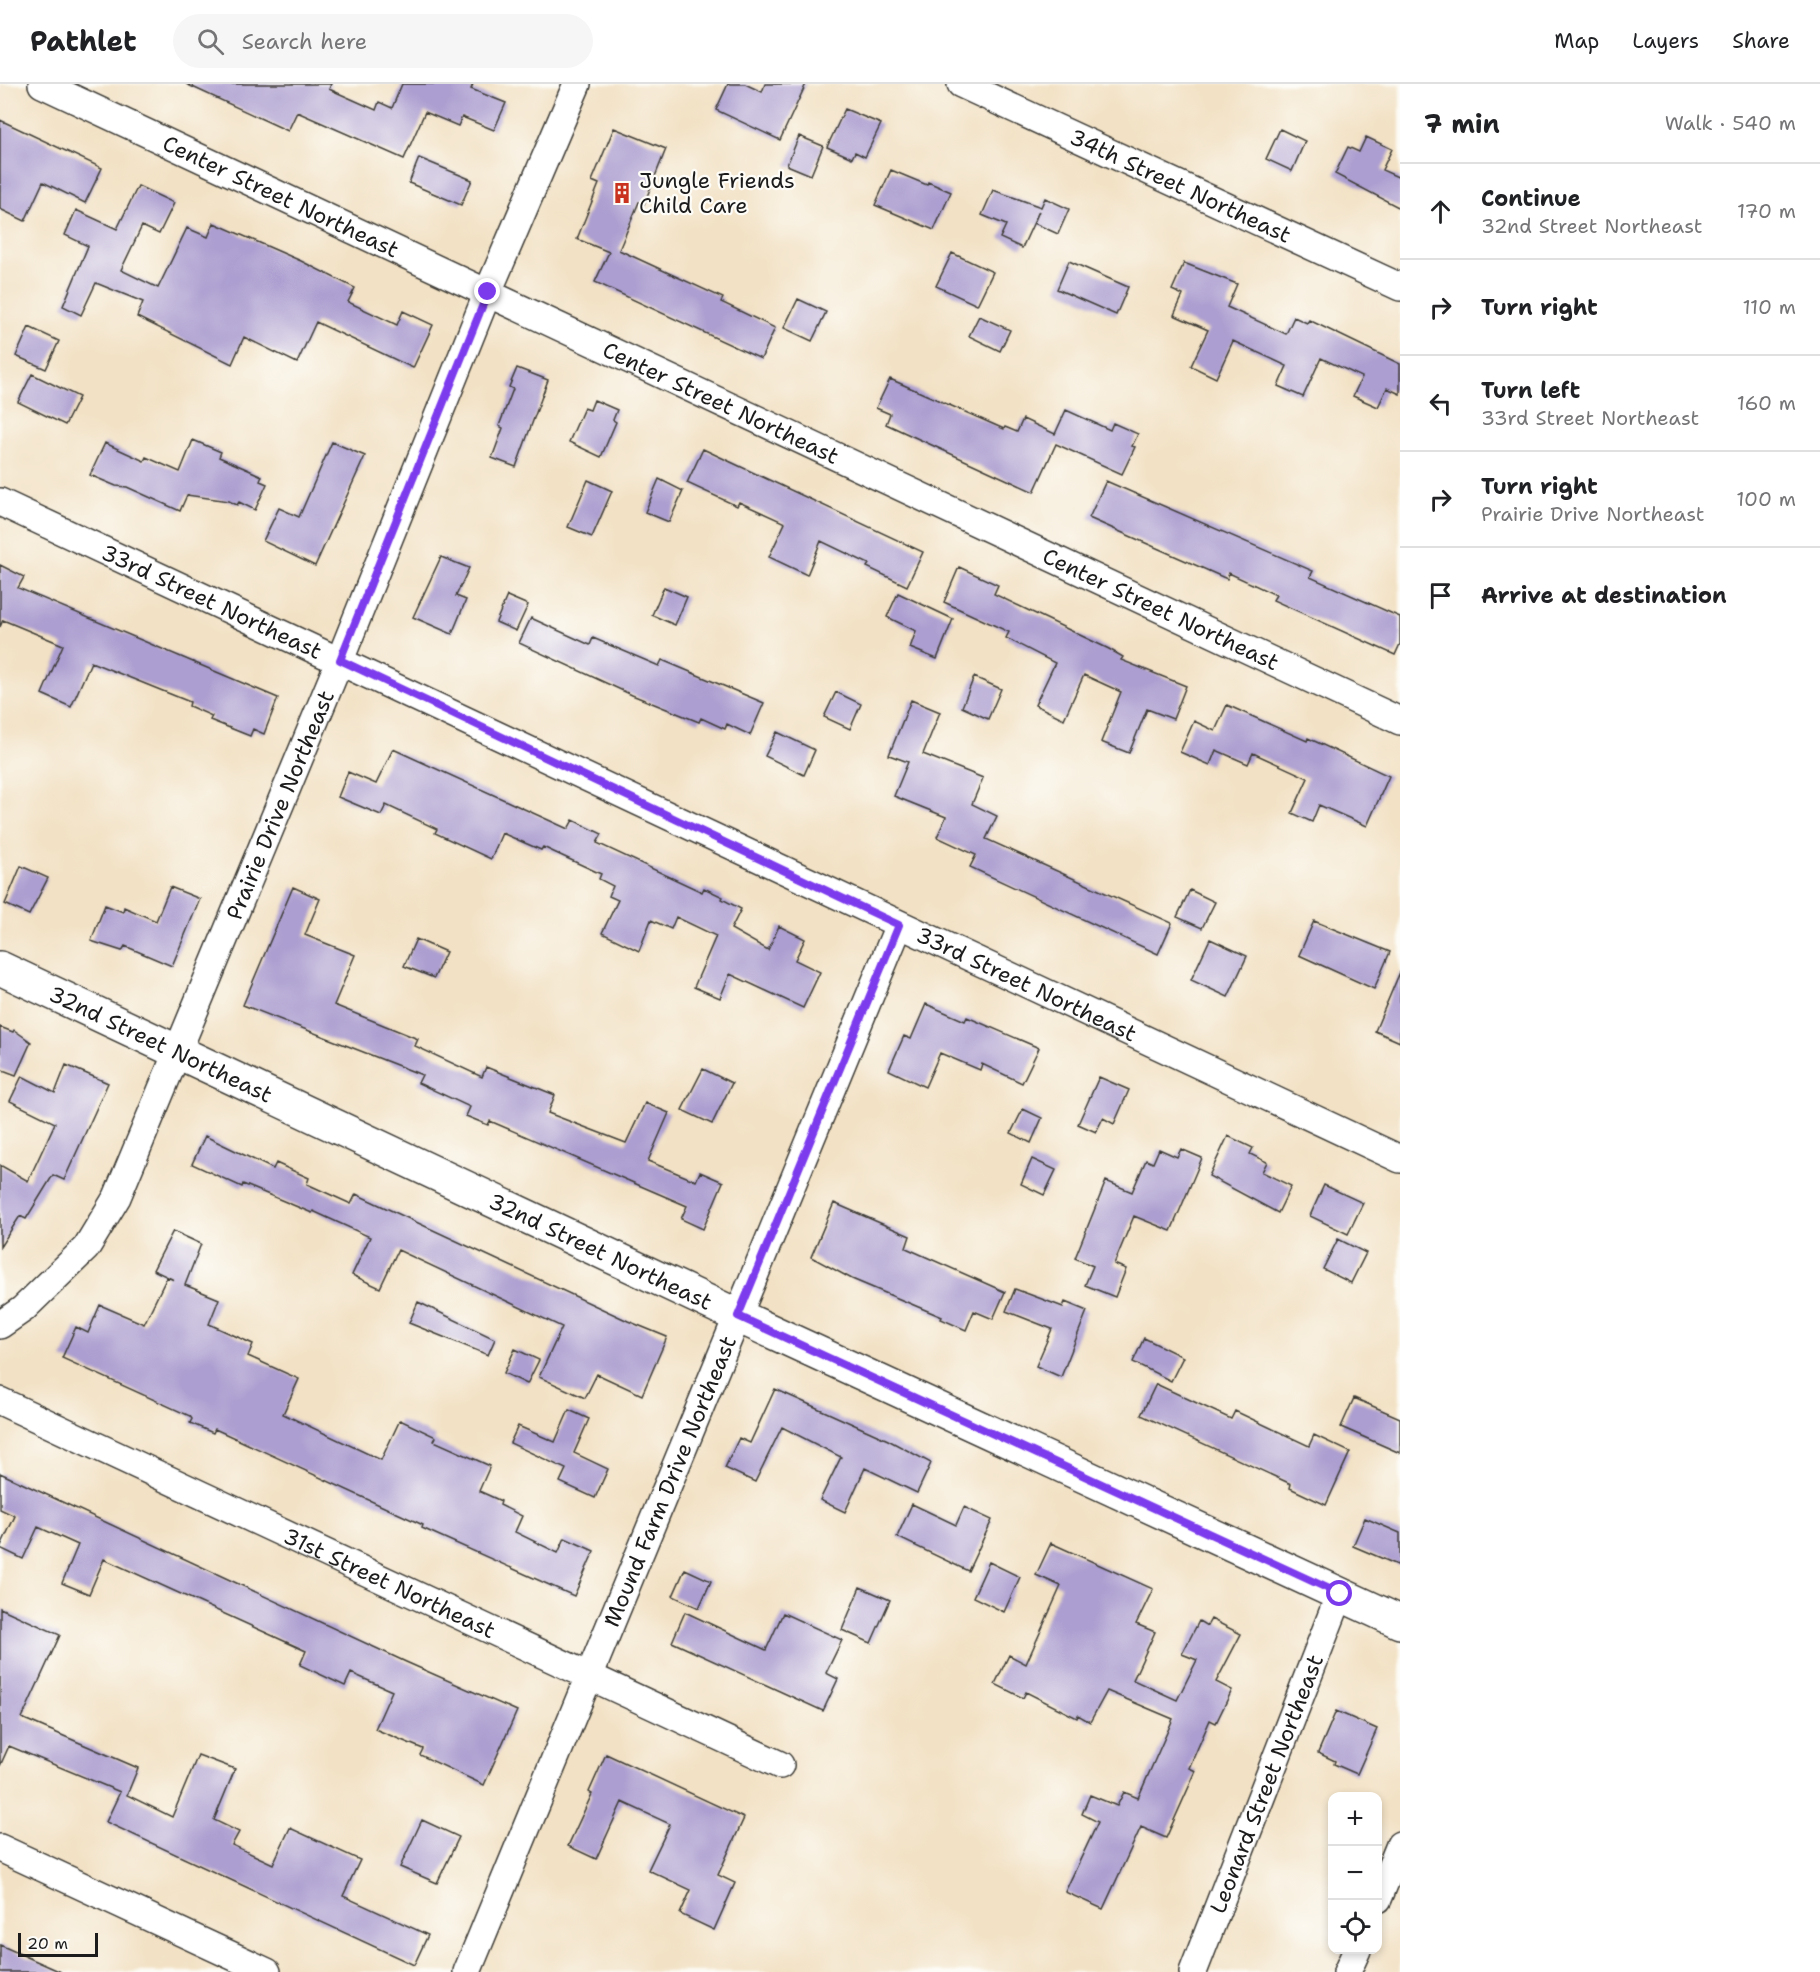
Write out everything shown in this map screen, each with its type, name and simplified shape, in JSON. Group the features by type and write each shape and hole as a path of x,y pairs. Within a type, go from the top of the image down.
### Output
{"main road":[{"name":"32nd Street Northeast","path":"0,968 738,1316 1400,1622"}],"street":[{"name":"Center Street Northeast","path":"42,84 1400,721"},
{"name":"Prairie Drive Northeast","path":"0,1325 23,1309 86,1248 117,1197 340,660 488,292 577,84"},
{"name":"34th Street Northeast","path":"961,84 1400,287"},
{"name":"33rd Street Northeast","path":"0,502 1400,1159"},
{"name":"Mound Farm Drive Northeast","path":"467,1972 587,1676 899,925"},
{"name":"31st Street Northeast","path":"0,1401 780,1765"},
{"name":"Leonard Street Northeast","path":"1193,1972 1340,1594"},
{"path":"1382,1887 1400,1845"},
{"path":"0,1848 267,1972"},
{"path":"1347,1972 1355,1954"}],"building":[{"path":"186,84 331,84 329,89 376,110 379,102 392,108 402,84 473,84 471,89 506,103 494,130 462,117 458,126 425,112 404,159 297,112 288,131"},
{"path":"728,84 745,84 762,92 765,84 806,84 780,140 716,110"},
{"path":"845,109 881,124 865,157 855,152 852,158 827,147"},
{"path":"0,120 102,168 85,203 43,182 25,221 0,209"},
{"path":"614,128 666,149 644,204 639,202 619,250 723,298 721,302 775,328 761,359 595,282 609,252 577,239 599,184 592,181"},
{"path":"1280,129 1305,141 1292,171 1266,159"},
{"path":"799,136 823,146 811,175 787,165"},
{"path":"1366,137 1392,149 1382,170 1400,178 1400,208 1335,174 1348,147 1359,152"},
{"path":"419,158 472,180 461,205 409,183"},
{"path":"891,170 951,192 934,230 875,205"},
{"path":"138,186 174,203 159,234 142,226 121,270 158,288 187,228 208,237 214,223 301,261 355,288 348,302 397,325 403,311 433,325 413,368 316,322 297,363 244,337 232,364 137,317 143,302 96,283 81,315 63,306 88,246 65,235 76,210 117,229"},
{"path":"993,190 1041,207 1045,198 1069,209 1058,234 1034,223 1039,211 1022,248 1000,238 1006,225 982,215"},
{"path":"952,253 993,272 977,305 936,286"},
{"path":"1069,261 1128,287 1116,315 1057,289"},
{"path":"1184,263 1237,284 1227,307 1286,334 1294,317 1307,323 1309,320 1400,364 1400,394 1387,388 1378,407 1353,396 1362,377 1321,358 1303,397 1278,386 1287,366 1233,341 1216,378 1191,366 1208,330 1174,315 1183,295 1172,290"},
{"path":"798,299 826,312 812,341 784,328"},
{"path":"979,316 1010,330 1000,351 969,336"},
{"path":"29,327 59,341 46,369 16,356"},
{"path":"517,368 548,380 516,467 492,458 503,428 499,426 513,389 509,387"},
{"path":"32,374 79,397 65,425 18,402"},
{"path":"890,379 1004,429 1005,427 1017,432 1023,419 1055,434 1066,410 1110,430 1113,423 1138,434 1132,446 1135,447 1122,474 1056,444 1034,492 886,424 890,414 876,408"},
{"path":"594,400 617,410 613,420 616,422 601,457 569,442 584,408 590,410"},
{"path":"193,440 221,452 219,457 262,476 260,481 267,484 255,510 239,502 237,505 229,501 187,495 180,511 127,487 116,486 90,475 105,443 144,461 146,457 180,472"},
{"path":"332,442 365,456 315,566 263,541 279,508 299,517"},
{"path":"703,449 923,552 907,586 867,567 869,564 821,541 807,575 769,557 785,523 739,502 737,506 687,483"},
{"path":"659,479 683,491 669,522 645,512"},
{"path":"588,480 612,491 592,537 568,527"},
{"path":"1106,481 1313,571 1310,577 1400,617 1400,644 1395,655 1273,600 1276,595 1229,573 1227,579 1089,518"},
{"path":"441,557 469,568 456,596 466,600 452,634 413,617"},
{"path":"0,565 24,577 18,588 278,698 264,734 253,729 250,736 210,720 212,716 189,706 190,702 91,662 71,707 42,694 63,645 3,620 0,627"},
{"path":"959,567 998,585 994,594 1109,649 1123,657 1121,660 1186,686 1173,719 1147,709 1129,753 1101,742 1121,692 1084,675 1064,719 1035,705 1055,663 1006,638 1009,632 944,602"},
{"path":"664,587 687,597 675,625 652,615"},
{"path":"898,593 953,619 937,659 910,648 916,631 887,617"},
{"path":"507,596 528,605 516,631 496,622"},
{"path":"531,618 590,645 593,638 659,666 662,660 764,703 750,735 727,724 725,729 701,718 699,722 632,695 519,643"},
{"path":"974,677 1001,689 988,719 962,707"},
{"path":"836,692 861,704 850,729 824,717"},
{"path":"911,700 940,712 923,754 983,778 972,804 997,816 986,839 1172,923 1158,954 970,867 976,855 937,837 946,817 894,796 908,762 889,755"},
{"path":"1227,705 1307,741 1308,738 1389,776 1367,826 1319,805 1312,822 1292,813 1308,778 1253,753 1248,764 1216,750 1210,765 1180,752 1194,721 1215,731"},
{"path":"777,732 815,750 804,775 765,756"},
{"path":"393,749 568,829 573,820 602,834 597,843 702,892 704,888 723,897 722,899 741,909 731,929 768,950 779,926 805,939 795,960 820,972 803,1008 730,974 720,998 694,987 716,936 676,917 671,929 651,920 639,951 602,933 618,900 609,896 613,886 599,879 601,874 543,847 541,850 502,833 491,859 435,833 437,829 386,805 381,815 338,797 348,772 376,784"},
{"path":"21,866 48,878 29,915 5,904"},
{"path":"170,887 200,899 172,966 125,946 122,951 91,941 105,905 123,912 124,907 156,921"},
{"path":"293,887 320,899 305,935 355,955 334,1005 418,1039 415,1046 482,1077 486,1067 555,1095 548,1113 626,1143 645,1103 669,1113 648,1161 696,1181 700,1172 723,1182 703,1229 681,1219 687,1206 490,1121 488,1125 466,1116 470,1107 418,1083 422,1075 243,1005"},
{"path":"1190,890 1215,902 1202,928 1177,917"},
{"path":"1314,921 1390,952 1374,989 1299,955"},
{"path":"416,939 446,952 434,978 404,966"},
{"path":"1210,939 1247,956 1228,997 1191,980"},
{"path":"1400,972 1400,1042 1375,1031"},
{"path":"926,1004 965,1021 967,1017 1039,1048 1022,1083 982,1064 980,1070 940,1053 925,1087 889,1070 904,1036 911,1039"},
{"path":"0,1027 13,1032 14,1030 31,1042 16,1075 0,1069"},
{"path":"66,1065 108,1083 64,1180 53,1175 26,1219 20,1216 0,1247 0,1165 28,1181 55,1123 10,1101 22,1076 55,1093"},
{"path":"703,1069 732,1083 712,1124 682,1110"},
{"path":"1099,1077 1129,1090 1114,1124 1103,1118 1096,1132 1078,1124"},
{"path":"1023,1109 1042,1118 1031,1143 1011,1133"},
{"path":"205,1136 273,1169 276,1163 309,1178 307,1184 351,1204 356,1194 667,1337 642,1395 597,1374 585,1398 539,1377 562,1327 398,1250 380,1288 352,1275 370,1237 313,1211 312,1213 243,1184 242,1187 192,1164"},
{"path":"1228,1136 1253,1148 1250,1154 1267,1162 1262,1172 1291,1186 1278,1213 1209,1176"},
{"path":"1159,1149 1177,1157 1181,1149 1202,1158 1171,1231 1134,1216 1114,1264 1126,1269 1115,1297 1085,1285 1093,1266 1075,1258 1106,1181 1132,1192 1146,1160 1153,1163"},
{"path":"1032,1159 1056,1170 1044,1195 1021,1184"},
{"path":"1324,1185 1363,1203 1348,1234 1310,1216"},
{"path":"834,1203 910,1236 906,1248 1005,1292 993,1319 974,1311 966,1330 941,1319 942,1317 852,1279 811,1257"},
{"path":"173,1231 201,1244 185,1285 219,1299 209,1324 253,1344 248,1356 299,1379 283,1414 381,1460 400,1420 436,1437 434,1441 490,1466 479,1491 501,1501 500,1505 522,1516 515,1532 558,1553 565,1538 594,1551 574,1596 422,1528 423,1525 215,1429 213,1433 190,1423 192,1419 190,1416 62,1358 76,1327 88,1333 100,1305 144,1324 167,1277 174,1280 153,1270"},
{"path":"1338,1239 1366,1253 1351,1283 1323,1269"},
{"path":"1015,1289 1063,1307 1065,1302 1087,1311 1061,1377 1036,1366 1052,1329 1006,1311"},
{"path":"418,1302 495,1339 488,1355 409,1323"},
{"path":"1144,1338 1183,1357 1171,1381 1133,1362"},
{"path":"515,1349 539,1360 527,1384 504,1373"},
{"path":"1156,1384 1231,1419 1235,1411 1309,1446 1314,1435 1350,1452 1326,1505 1290,1488 1291,1484 1141,1415"},
{"path":"775,1389 888,1440 931,1463 917,1493 865,1468 845,1512 820,1500 841,1457 782,1427 755,1482 725,1468 739,1438 750,1443"},
{"path":"1354,1398 1400,1418 1400,1453 1341,1427"},
{"path":"569,1410 589,1419 574,1453 608,1469 595,1498 560,1482 566,1469 510,1443 518,1426 555,1442"},
{"path":"0,1473 406,1662 517,1711 484,1785 420,1755 423,1749 375,1729 392,1691 351,1673 345,1686 300,1665 306,1651 104,1559 89,1594 62,1583 78,1545 38,1527 23,1559 0,1548 15,1516 0,1509"},
{"path":"912,1504 956,1525 964,1507 992,1520 968,1571 897,1537"},
{"path":"1365,1518 1400,1533 1400,1566 1353,1546"},
{"path":"1051,1543 1153,1589 1136,1624 1155,1632 1133,1680 1177,1700 1197,1660 1182,1654 1199,1621 1207,1626 1211,1619 1241,1634 1216,1682 1232,1690 1216,1723 1210,1720 1189,1768 1196,1771 1166,1838 1141,1827 1103,1909 1065,1892 1098,1822 1082,1814 1090,1795 1117,1806 1124,1792 1138,1798 1173,1719 1107,1691 1090,1722 1078,1715 1077,1718 1026,1692 1023,1698 995,1684 1009,1655 1026,1664 1061,1586 1036,1575"},
{"path":"989,1562 1020,1577 1004,1612 973,1597"},
{"path":"685,1569 711,1581 699,1608 673,1596"},
{"path":"860,1587 890,1600 871,1643 842,1630"},
{"path":"0,1608 60,1635 22,1718 138,1768 127,1795 172,1817 198,1755 235,1769 214,1820 239,1832 232,1845 273,1864 290,1828 360,1860 343,1896 428,1935 414,1965 106,1822 120,1792 9,1746 0,1766"},
{"path":"685,1612 766,1650 783,1613 842,1640 826,1673 838,1679 823,1711 672,1642"},
{"path":"1336,1711 1377,1729 1357,1774 1334,1764 1335,1761 1318,1753"},
{"path":"606,1754 744,1818 718,1875 735,1883 714,1930 680,1914 691,1890 648,1870 670,1824 622,1802 596,1859 568,1846 592,1794 589,1792"},
{"path":"422,1820 459,1837 437,1883 400,1867"},
{"path":"0,1945 61,1972 0,1972"}],"place":[{"name":"Jungle Friends Child Care","path":"622,193"}],"route":[{"path":"488,292 340,660 899,925 738,1316 1340,1594"}]}
